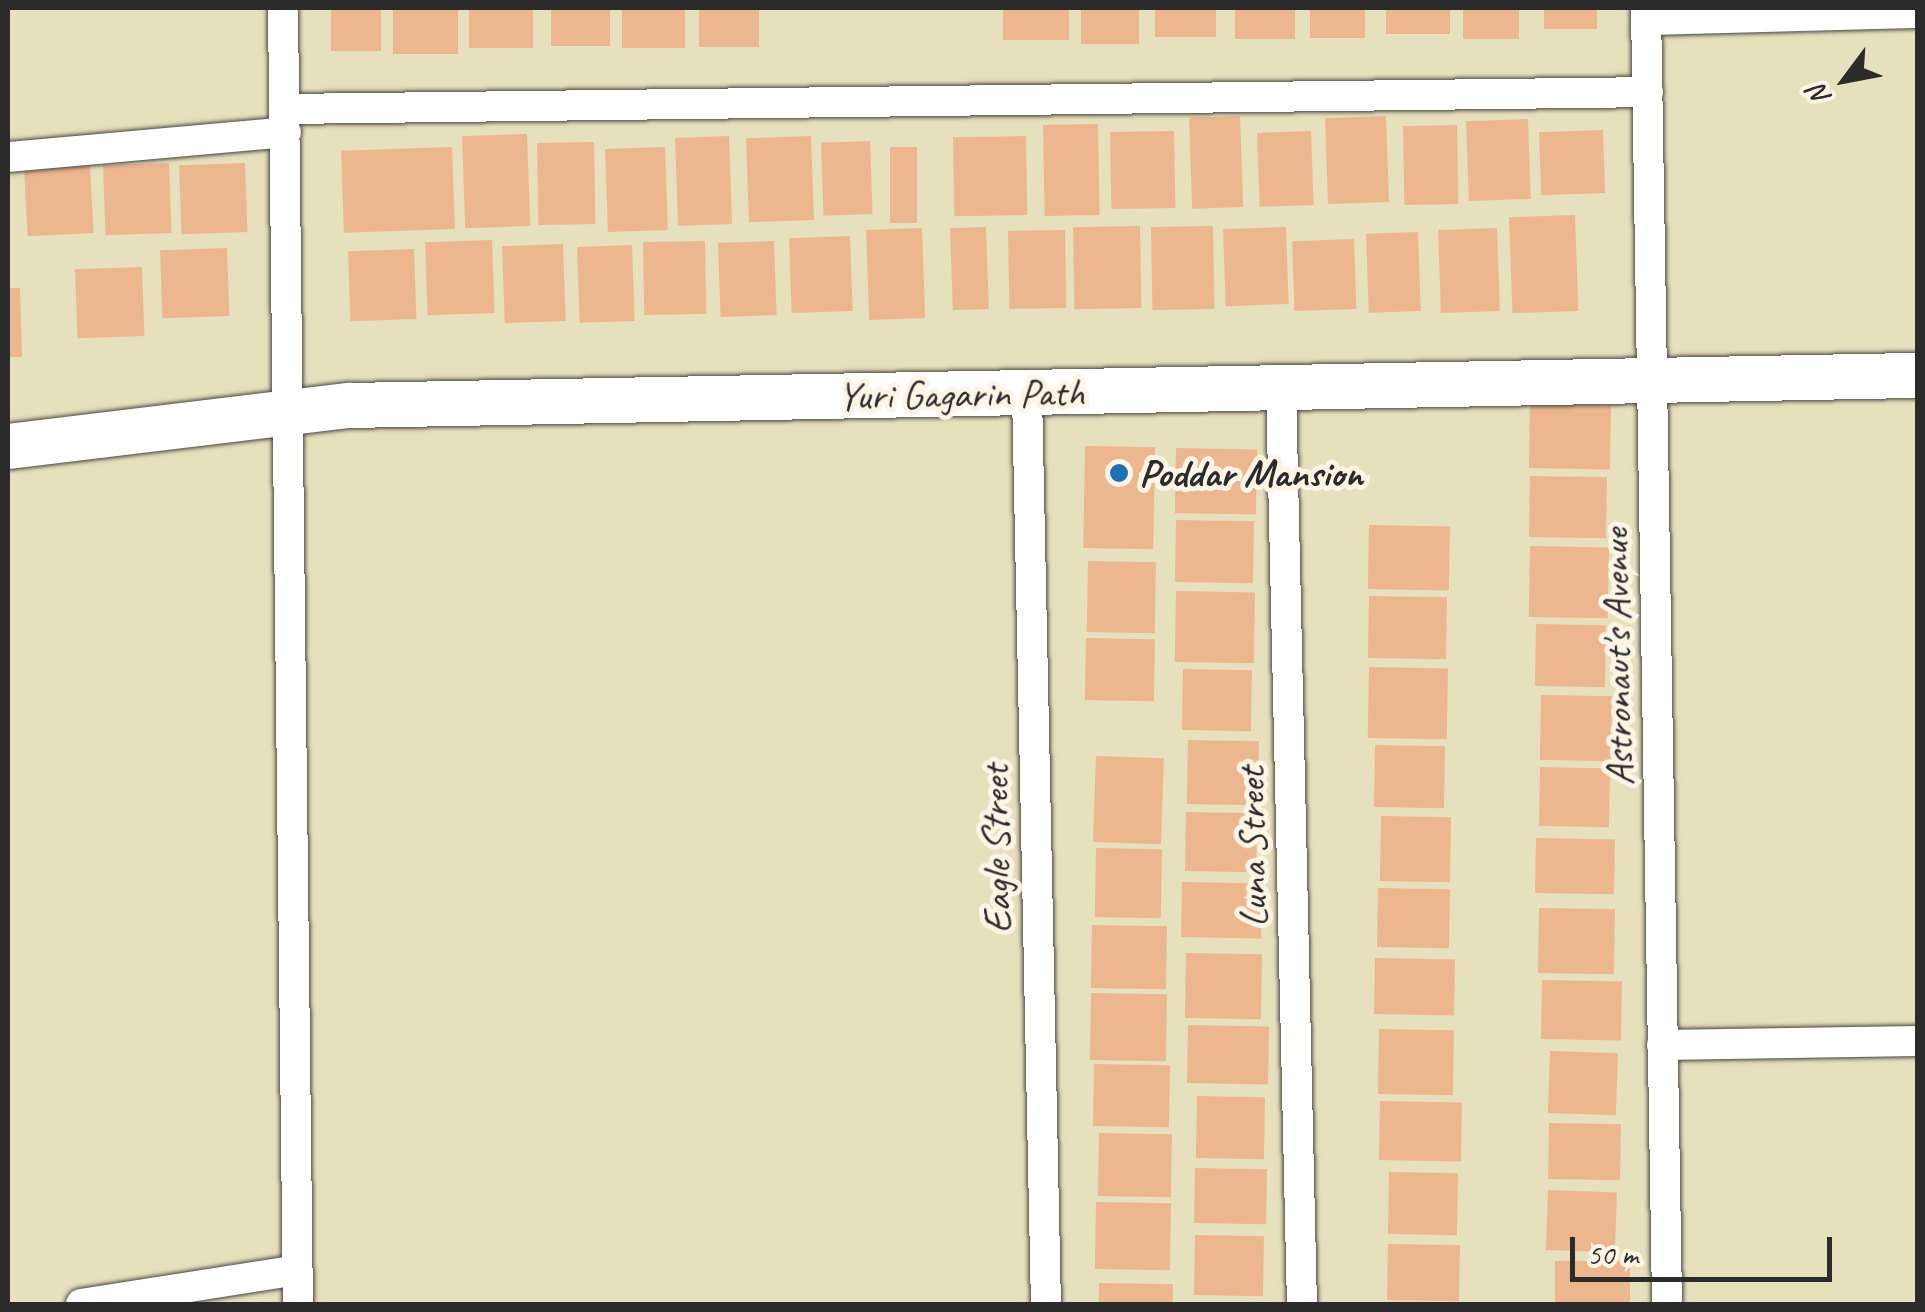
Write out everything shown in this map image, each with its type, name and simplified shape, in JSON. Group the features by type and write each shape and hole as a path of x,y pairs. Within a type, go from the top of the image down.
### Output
{"street":[{"path":"283,8 298,1304"},
{"path":"1646,14 1918,13"},
{"name":"Astronaut's Avenue","path":"1646,14 1667,1304"},
{"path":"8,157 285,120 1648,92"},
{"name":"Yuri Gagarin Path","path":"8,446 290,411 1918,375"},
{"name":"Luna Street","path":"1282,388 1302,1304"},
{"name":"Eagle Street","path":"1026,392 1046,1304"},
{"path":"1662,1045 1918,1041"},
{"path":"81,1304 297,1270"}],"building":[{"path":"331,8 381,8 381,51 331,51"},
{"path":"393,8 458,8 458,54 393,54"},
{"path":"469,8 533,8 533,48 469,48"},
{"path":"551,8 610,8 610,46 551,46"},
{"path":"622,8 685,8 685,48 622,48"},
{"path":"699,8 759,8 759,47 699,47"},
{"path":"1003,8 1069,8 1069,40 1003,40"},
{"path":"1081,8 1139,8 1139,44 1081,44"},
{"path":"1155,8 1216,8 1216,37 1155,37"},
{"path":"1235,8 1295,8 1295,39 1235,39"},
{"path":"1310,8 1365,8 1365,38 1310,38"},
{"path":"1386,8 1450,8 1450,34 1386,34"},
{"path":"1463,8 1519,8 1519,39 1463,39"},
{"path":"1544,8 1597,8 1597,29 1544,29"},
{"path":"1240,116 1243,207 1192,209 1189,118"},
{"path":"1386,116 1389,202 1328,204 1325,118"},
{"path":"1528,119 1531,199 1469,201 1466,121"},
{"path":"1098,124 1100,215 1045,216 1043,125"},
{"path":"1457,125 1458,204 1404,205 1403,126"},
{"path":"1603,130 1605,193 1541,195 1539,132"},
{"path":"1174,131 1175,208 1111,209 1110,132"},
{"path":"1311,131 1314,205 1260,207 1257,133"},
{"path":"527,134 530,226 465,228 462,136"},
{"path":"729,136 732,224 678,226 675,138"},
{"path":"811,136 814,220 749,222 746,138"},
{"path":"1026,136 1027,215 954,216 953,137"},
{"path":"870,141 873,214 824,216 821,143"},
{"path":"594,142 595,224 538,225 537,143"},
{"path":"452,147 455,229 344,233 341,151"},
{"path":"665,147 668,230 608,232 605,149"},
{"path":"890,147 917,147 917,223 890,223"},
{"path":"169,163 171,233 105,235 103,165"},
{"path":"245,163 247,232 181,234 179,165"},
{"path":"90,165 94,233 28,236 24,168"},
{"path":"1575,215 1578,311 1512,313 1509,217"},
{"path":"1140,226 1141,308 1074,309 1073,227"},
{"path":"1213,226 1214,309 1152,310 1151,227"},
{"path":"986,227 989,309 953,310 950,228"},
{"path":"1286,227 1289,304 1226,306 1223,229"},
{"path":"922,228 925,318 869,320 866,230"},
{"path":"1497,228 1500,311 1441,313 1438,230"},
{"path":"1065,230 1066,308 1009,309 1008,231"},
{"path":"1418,232 1421,311 1369,313 1366,234"},
{"path":"850,236 853,311 792,313 789,238"},
{"path":"1354,239 1356,309 1294,311 1292,241"},
{"path":"492,240 495,313 428,315 425,242"},
{"path":"705,241 706,314 644,315 643,242"},
{"path":"774,241 777,315 721,317 718,243"},
{"path":"563,244 566,321 505,323 502,246"},
{"path":"632,245 635,321 580,323 577,247"},
{"path":"227,248 229,316 162,318 160,250"},
{"path":"414,249 416,319 350,321 348,251"},
{"path":"142,267 144,336 77,338 75,269"},
{"path":"8,288 20,288 22,357 8,357"},
{"path":"1530,404 1611,405 1610,469 1529,468"},
{"name":"Poddar Mansion","path":"1085,446 1155,447 1153,549 1083,548"},
{"path":"1176,448 1257,449 1256,514 1175,513"},
{"path":"1530,476 1607,477 1606,538 1529,537"},
{"path":"1176,520 1254,521 1253,583 1175,582"},
{"path":"1369,525 1450,526 1449,590 1368,589"},
{"path":"1530,546 1609,547 1608,618 1529,617"},
{"path":"1088,561 1156,562 1155,633 1087,632"},
{"path":"1176,591 1255,592 1254,663 1175,662"},
{"path":"1369,596 1447,597 1446,659 1368,658"},
{"path":"1536,624 1606,625 1605,687 1535,686"},
{"path":"1086,638 1155,639 1154,701 1085,700"},
{"path":"1369,667 1448,668 1447,739 1368,738"},
{"path":"1183,669 1252,670 1251,731 1182,730"},
{"path":"1541,695 1612,696 1611,761 1540,760"},
{"path":"1188,740 1259,741 1258,805 1187,804"},
{"path":"1375,745 1445,746 1444,808 1374,807"},
{"path":"1096,756 1164,758 1161,844 1093,842"},
{"path":"1540,767 1610,768 1609,827 1539,826"},
{"path":"1186,812 1257,813 1256,872 1185,871"},
{"path":"1381,816 1451,817 1450,882 1380,881"},
{"path":"1536,838 1615,839 1614,894 1535,893"},
{"path":"1096,848 1162,849 1161,918 1095,917"},
{"path":"1182,882 1262,883 1261,938 1181,937"},
{"path":"1378,888 1450,889 1449,948 1377,947"},
{"path":"1539,908 1615,909 1614,974 1538,973"},
{"path":"1092,925 1167,926 1166,989 1091,988"},
{"path":"1186,953 1262,954 1261,1019 1185,1018"},
{"path":"1375,958 1455,959 1454,1015 1374,1014"},
{"path":"1542,980 1622,981 1621,1040 1541,1039"},
{"path":"1091,993 1167,994 1166,1061 1090,1060"},
{"path":"1188,1025 1269,1026 1268,1084 1187,1083"},
{"path":"1379,1029 1454,1030 1453,1095 1378,1094"},
{"path":"1550,1051 1618,1053 1616,1115 1548,1113"},
{"path":"1094,1064 1170,1065 1169,1127 1093,1126"},
{"path":"1197,1096 1265,1097 1264,1159 1196,1158"},
{"path":"1380,1101 1462,1102 1461,1161 1379,1160"},
{"path":"1549,1123 1621,1124 1620,1180 1548,1179"},
{"path":"1099,1133 1172,1134 1171,1197 1098,1196"},
{"path":"1195,1168 1267,1169 1266,1224 1194,1223"},
{"path":"1389,1172 1458,1173 1457,1235 1388,1234"},
{"path":"1548,1190 1617,1192 1615,1252 1546,1250"},
{"path":"1096,1202 1171,1203 1170,1270 1095,1269"},
{"path":"1195,1235 1264,1236 1263,1296 1194,1295"},
{"path":"1388,1244 1460,1245 1459,1301 1387,1300"},
{"path":"1555,1261 1630,1261 1630,1304 1555,1304"},
{"path":"1099,1283 1173,1284 1173,1304 1099,1304"}],"place":[{"name":"Poddar Mansion","path":"1119,473"}]}
